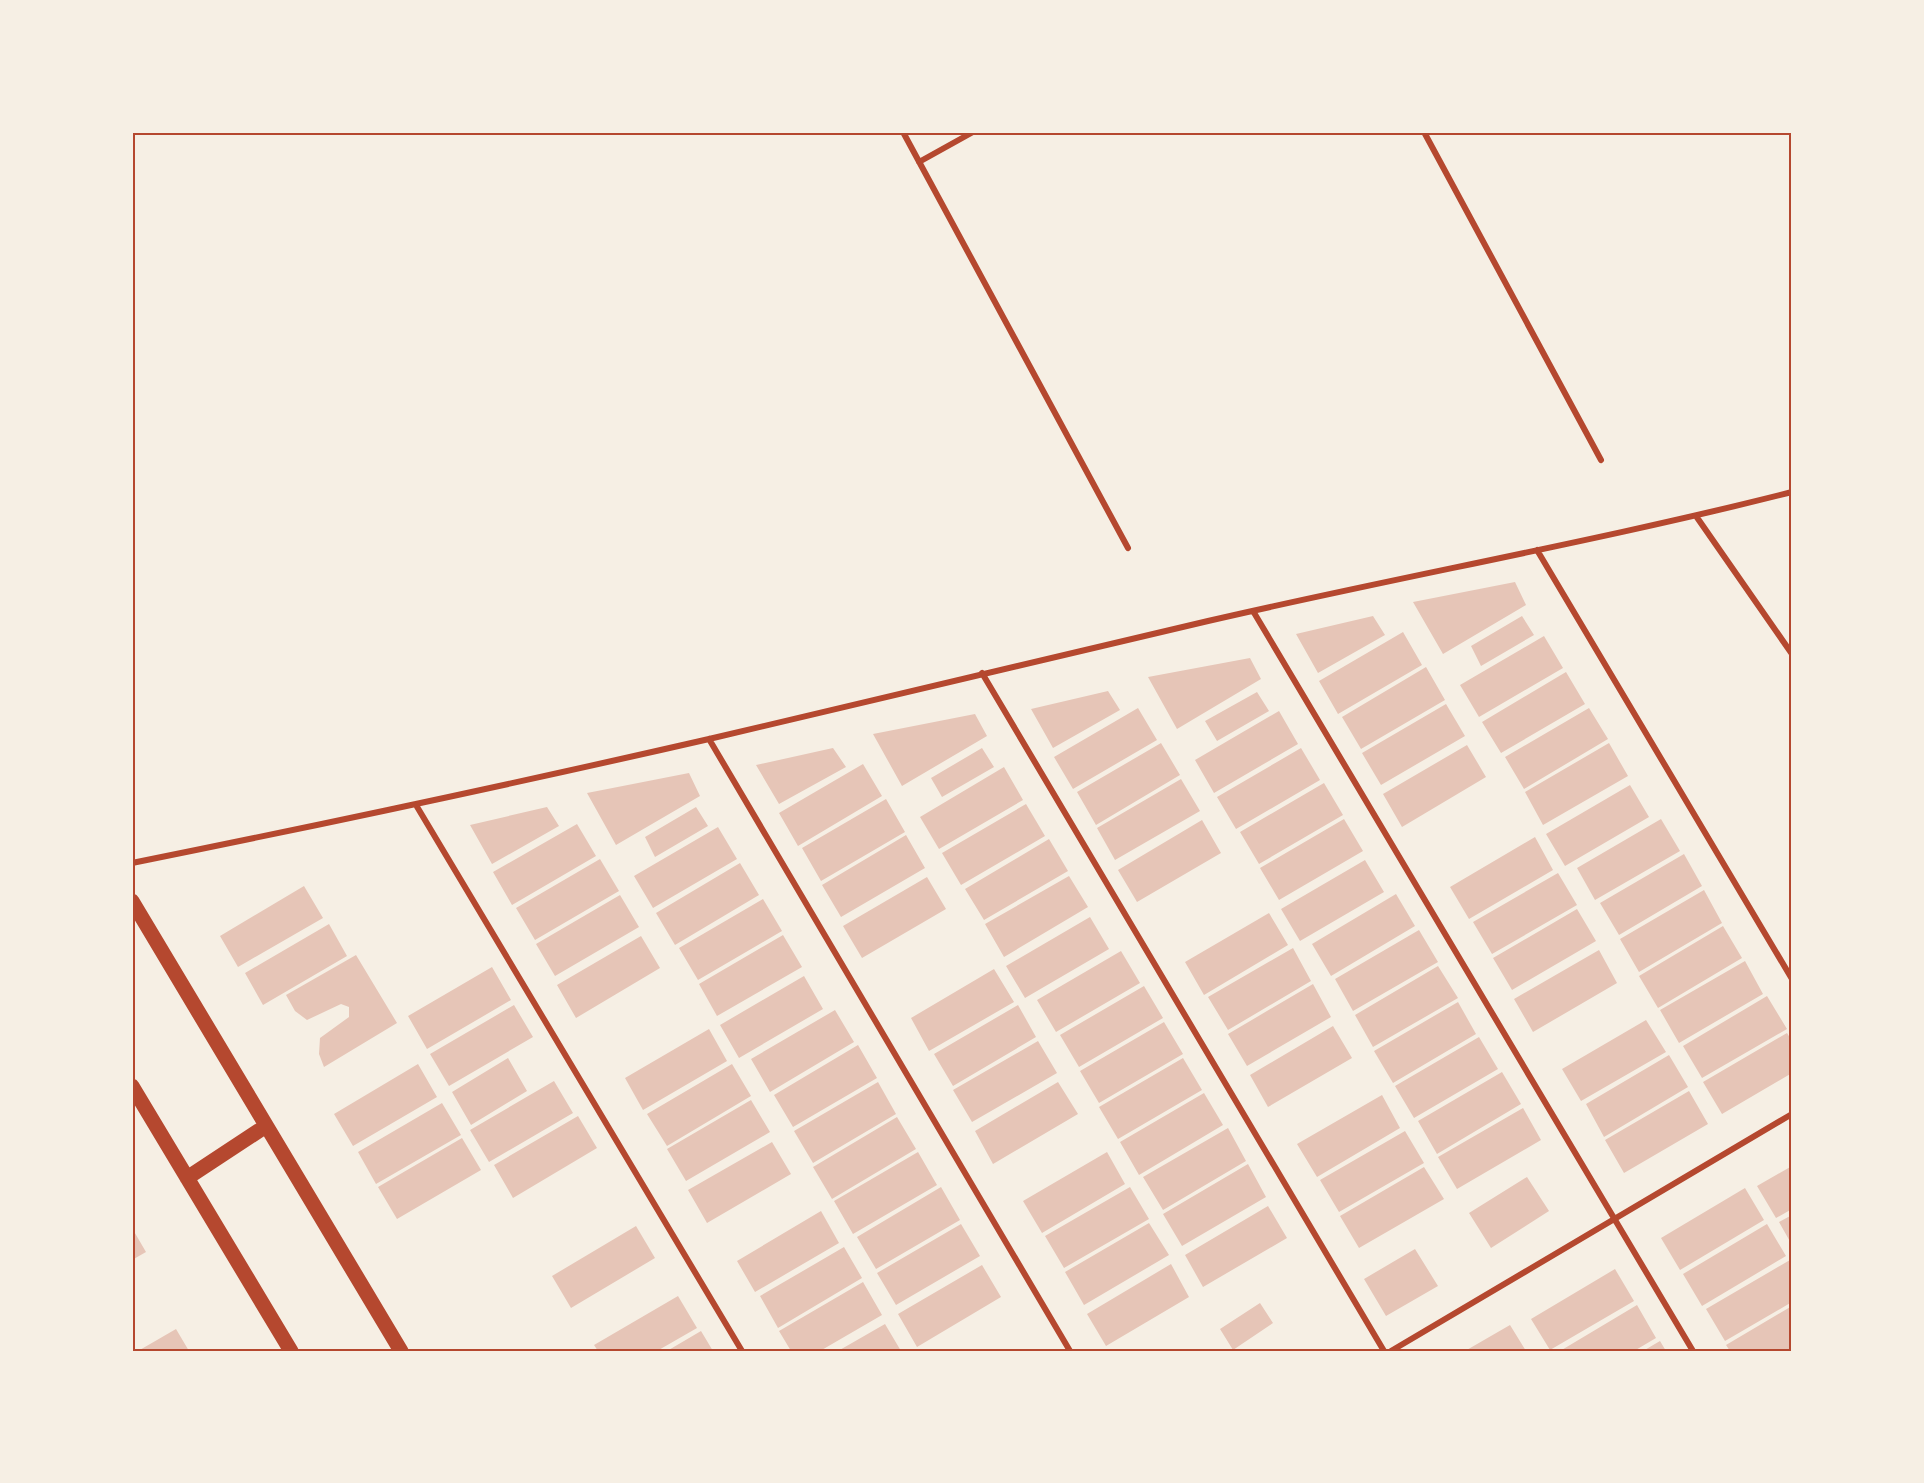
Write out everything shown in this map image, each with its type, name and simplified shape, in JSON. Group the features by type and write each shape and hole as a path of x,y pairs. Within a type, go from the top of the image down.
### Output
{"main road":[{"path":"132,901 401,1351"},
{"path":"132,1086 291,1351"},
{"path":"187,1178 266,1126"}],"street":[{"path":"903,132 1128,548"},
{"path":"919,162 973,132"},
{"path":"1424,132 1601,460"},
{"path":"132,863 416,805 709,739 1253,611 1696,516 1792,492"},
{"path":"1696,516 1792,654"},
{"path":"1537,550 1792,979"},
{"path":"1253,611 1693,1351"},
{"path":"982,673 1384,1351"},
{"path":"709,739 1070,1351"},
{"path":"416,805 742,1351"},
{"path":"1391,1351 1792,1114"}],"building":[{"path":"1515,582 1526,605 1443,654 1413,602"},
{"path":"1373,616 1385,635 1318,673 1296,634"},
{"path":"1522,616 1534,635 1481,666 1471,646"},
{"path":"1403,632 1422,665 1338,714 1319,681"},
{"path":"1544,636 1563,668 1479,717 1460,685"},
{"path":"1250,658 1261,679 1177,729 1148,677"},
{"path":"1426,667 1445,700 1361,749 1342,717"},
{"path":"1566,672 1585,704 1501,753 1482,722"},
{"path":"1108,691 1120,710 1053,748 1031,709"},
{"path":"1257,692 1269,711 1217,741 1205,721"},
{"path":"1446,704 1465,736 1381,785 1362,753"},
{"path":"1138,708 1157,740 1073,789 1054,757"},
{"path":"1589,708 1608,739 1524,789 1505,757"},
{"path":"1279,711 1298,744 1214,793 1195,760"},
{"path":"975,714 987,736 902,786 873,734"},
{"path":"1161,743 1180,775 1096,825 1077,792"},
{"path":"1609,743 1628,776 1543,825 1525,792"},
{"path":"1467,745 1486,777 1402,827 1383,794"},
{"path":"833,748 846,767 779,804 756,765"},
{"path":"982,748 994,767 942,797 931,778"},
{"path":"1301,748 1320,780 1236,829 1217,797"},
{"path":"863,764 882,796 798,846 779,813"},
{"path":"1004,767 1023,800 939,849 920,817"},
{"path":"689,773 700,796 616,845 587,793"},
{"path":"1181,779 1200,811 1115,860 1097,828"},
{"path":"1324,783 1343,815 1259,864 1240,832"},
{"path":"1630,785 1649,817 1565,866 1546,834"},
{"path":"886,799 905,832 821,881 802,848"},
{"path":"1026,804 1045,836 961,885 942,853"},
{"path":"547,807 559,826 492,864 470,825"},
{"path":"696,807 708,826 655,857 645,837"},
{"path":"1344,819 1363,851 1279,900 1260,868"},
{"path":"1661,819 1680,851 1595,900 1577,868"},
{"path":"1202,820 1221,853 1137,902 1118,870"},
{"path":"577,824 596,856 512,905 493,872"},
{"path":"718,827 737,859 653,908 634,876"},
{"path":"906,835 925,868 841,917 822,885"},
{"path":"1535,837 1553,870 1469,919 1450,887"},
{"path":"1049,839 1068,871 984,920 965,889"},
{"path":"1684,854 1702,886 1619,935 1600,903"},
{"path":"600,859 619,891 535,940 516,908"},
{"path":"1365,860 1384,892 1300,941 1281,909"},
{"path":"740,863 759,895 675,945 656,913"},
{"path":"1558,873 1577,905 1492,954 1473,922"},
{"path":"1069,876 1088,907 1004,957 985,924"},
{"path":"927,877 946,909 862,958 843,926"},
{"path":"304,886 323,918 238,967 220,936"},
{"path":"1704,890 1722,923 1639,972 1620,939"},
{"path":"1396,894 1415,926 1331,976 1312,944"},
{"path":"620,895 639,927 555,976 536,944"},
{"path":"763,899 782,931 698,980 679,948"},
{"path":"1577,909 1596,941 1512,990 1493,958"},
{"path":"1269,913 1288,945 1204,995 1185,962"},
{"path":"1090,917 1109,949 1025,998 1006,966"},
{"path":"329,924 347,956 263,1005 245,973"},
{"path":"1723,926 1742,958 1658,1008 1639,976"},
{"path":"1419,930 1438,962 1353,1011 1335,979"},
{"path":"783,935 802,967 717,1016 699,984"},
{"path":"641,936 660,968 576,1018 557,985"},
{"path":"1293,948 1311,981 1228,1030 1208,997"},
{"path":"1599,950 1617,983 1533,1032 1514,999"},
{"path":"1121,951 1140,983 1056,1032 1037,1000"},
{"path":"356,955 397,1023 324,1067 319,1054 320,1038 349,1017 349,1007 341,1004 307,1020 295,1011 286,995"},
{"path":"1745,961 1763,994 1679,1043 1660,1010"},
{"path":"1438,966 1458,998 1373,1047 1355,1015"},
{"path":"492,967 511,1000 427,1049 408,1016"},
{"path":"994,969 1014,1002 929,1051 911,1018"},
{"path":"804,976 823,1009 739,1058 720,1025"},
{"path":"1313,984 1331,1017 1247,1066 1228,1034"},
{"path":"1144,986 1163,1018 1079,1067 1060,1035"},
{"path":"1767,996 1787,1029 1702,1078 1683,1046"},
{"path":"1458,1002 1476,1034 1393,1083 1374,1051"},
{"path":"514,1005 533,1037 449,1086 430,1054"},
{"path":"1018,1005 1036,1037 953,1086 934,1054"},
{"path":"835,1010 854,1042 770,1092 751,1059"},
{"path":"1646,1020 1666,1052 1581,1101 1562,1069"},
{"path":"1164,1022 1183,1054 1099,1103 1080,1071"},
{"path":"1333,1026 1352,1058 1268,1107 1250,1075"},
{"path":"709,1029 727,1061 643,1110 625,1078"},
{"path":"1787,1033 1792,1041 1792,1073 1722,1114 1703,1082"},
{"path":"1479,1037 1498,1069 1414,1118 1395,1086"},
{"path":"1038,1041 1057,1073 972,1122 953,1090"},
{"path":"858,1045 877,1078 793,1127 774,1095"},
{"path":"1669,1055 1688,1087 1604,1137 1586,1104"},
{"path":"508,1058 527,1091 471,1125 452,1092"},
{"path":"1183,1058 1202,1090 1118,1139 1099,1107"},
{"path":"418,1064 437,1097 353,1146 334,1114"},
{"path":"732,1064 751,1096 667,1146 647,1114"},
{"path":"1502,1072 1521,1104 1437,1154 1418,1121"},
{"path":"554,1081 573,1113 489,1162 470,1130"},
{"path":"878,1082 896,1114 813,1163 794,1131"},
{"path":"1058,1082 1078,1114 993,1164 975,1131"},
{"path":"1689,1091 1708,1124 1624,1173 1605,1140"},
{"path":"1204,1093 1223,1125 1139,1175 1120,1142"},
{"path":"1382,1095 1400,1128 1317,1177 1297,1144"},
{"path":"751,1100 770,1132 686,1181 667,1149"},
{"path":"442,1103 461,1135 376,1184 358,1152"},
{"path":"1523,1108 1541,1140 1457,1189 1438,1157"},
{"path":"578,1116 597,1148 513,1198 494,1165"},
{"path":"897,1117 916,1149 832,1199 813,1167"},
{"path":"1228,1128 1246,1161 1163,1210 1143,1177"},
{"path":"1405,1131 1424,1163 1339,1212 1320,1180"},
{"path":"462,1138 481,1170 397,1219 378,1187"},
{"path":"772,1142 791,1174 707,1223 688,1190"},
{"path":"918,1152 937,1185 853,1234 834,1201"},
{"path":"1107,1152 1125,1184 1042,1233 1023,1201"},
{"path":"1248,1164 1266,1197 1182,1246 1163,1214"},
{"path":"1792,1166 1792,1209 1776,1218 1757,1186"},
{"path":"1424,1167 1444,1199 1359,1248 1340,1216"},
{"path":"1527,1177 1549,1211 1491,1248 1469,1213"},
{"path":"941,1187 960,1220 876,1269 857,1237"},
{"path":"1130,1187 1149,1219 1064,1268 1045,1236"},
{"path":"1745,1188 1764,1220 1680,1270 1661,1238"},
{"path":"1268,1206 1287,1238 1203,1287 1185,1255"},
{"path":"821,1211 839,1243 755,1292 737,1261"},
{"path":"1792,1215 1792,1245 1779,1222"},
{"path":"1149,1223 1169,1255 1084,1305 1065,1272"},
{"path":"961,1224 980,1256 896,1305 877,1273"},
{"path":"1767,1224 1786,1256 1702,1306 1683,1274"},
{"path":"636,1226 655,1258 571,1308 552,1276"},
{"path":"132,1228 146,1252 132,1260"},
{"path":"844,1247 862,1278 778,1328 760,1296"},
{"path":"1415,1249 1438,1286 1386,1316 1364,1279"},
{"path":"1790,1260 1792,1263 1792,1302 1725,1341 1706,1309"},
{"path":"1171,1264 1189,1297 1106,1346 1087,1314"},
{"path":"982,1265 1001,1297 917,1347 898,1314"},
{"path":"1615,1269 1634,1301 1550,1350 1531,1319"},
{"path":"863,1282 882,1315 820,1351 791,1351 779,1331"},
{"path":"678,1296 697,1328 657,1351 598,1351 594,1345"},
{"path":"1260,1303 1273,1323 1233,1350 1220,1329"},
{"path":"1637,1305 1656,1338 1634,1351 1560,1351"},
{"path":"1792,1306 1792,1350 1730,1351 1726,1345"},
{"path":"885,1324 901,1351 838,1351"},
{"path":"1510,1325 1526,1351 1465,1351"},
{"path":"176,1329 189,1351 138,1351"},
{"path":"701,1331 713,1351 667,1351"},
{"path":"1660,1341 1666,1351 1643,1351"}]}
